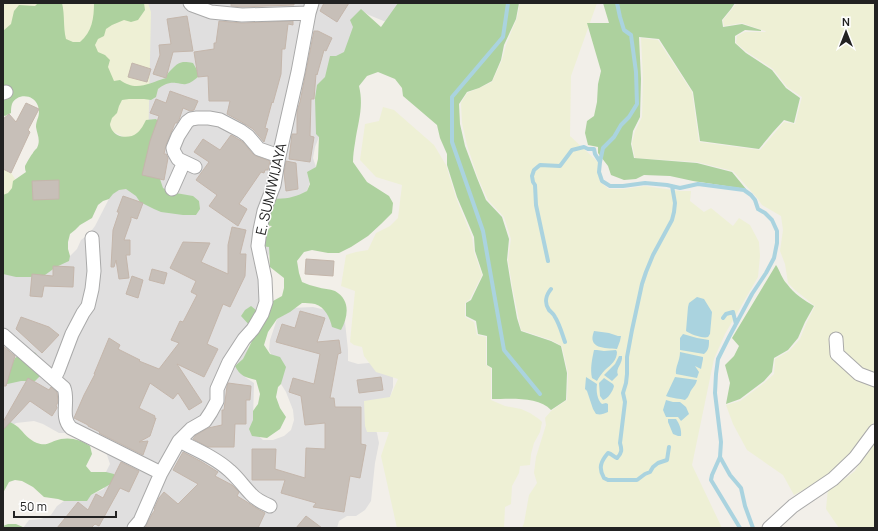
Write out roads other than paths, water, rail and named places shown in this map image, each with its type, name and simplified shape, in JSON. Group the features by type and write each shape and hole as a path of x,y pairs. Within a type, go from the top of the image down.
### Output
{"street":[{"path":"190,3 211,12 242,15 311,8"},
{"name":"E. SUMIWIJAYA","path":"134,528 140,521 161,473 180,440 191,428 205,421 211,412 217,401 217,389 229,362 262,314 266,302 265,279 258,246 260,230 264,211 274,185 311,8"},
{"path":"172,190 190,165 178,159 173,148 178,136 187,122 191,119 209,118 220,120 242,131 259,149 279,156"},
{"path":"54,379 72,334 88,306 94,271 92,238"},
{"path":"3,335 64,388 66,393 65,417 67,424 71,428 161,473"},
{"path":"836,339 837,354 859,374 875,380"},
{"path":"769,528 793,506 833,479 855,458 875,431"},
{"path":"180,440 222,464 252,495 260,502 270,506"}],"water":[{"path":"697,297 704,299 712,312 710,334 708,337 700,337 686,331 689,303"},
{"path":"594,331 621,336 617,349 603,348 595,344 592,337"},
{"path":"683,334 709,340 707,351 704,354 680,350 680,338"},
{"path":"594,350 616,350 617,352 613,362 603,372 597,381 592,378 591,375"},
{"path":"680,352 703,357 701,369 695,366 699,372 697,378 676,374"},
{"path":"619,356 622,356 622,359 617,373 618,375 612,381 604,375 615,364"},
{"path":"586,377 597,384 598,397 602,404 608,404 608,412 596,414 585,389"},
{"path":"675,377 697,380 689,396 685,400 666,396"},
{"path":"604,378 614,386 607,398 603,400 600,396 599,383"},
{"path":"666,400 680,402 686,407 689,414 681,421 678,417 666,417 663,410"},
{"path":"668,419 676,419 680,427 681,436 673,434"}],"waterway":[{"path":"508,3 503,37 452,97 452,142 483,231 504,350 540,394"},
{"path":"617,3 624,30 631,35 636,72 637,104 614,137 603,148 599,172 602,181 610,186 645,183 680,188 698,184 744,190 755,200 758,209 772,220 777,231 777,243 774,258 752,294 729,337 718,359 716,374 715,393 721,442 720,457 711,480 740,528"},
{"path":"548,261 536,205 535,185 532,176 534,170 540,165 560,166 572,150 584,147 594,149 600,162"},
{"path":"669,447 667,460 658,463 650,472 637,480 608,480 604,478 602,474 601,465 608,453 617,458 621,451 620,443 625,402 623,393 626,383 627,357 632,330 646,272 653,255 672,220 675,203 672,186"},
{"path":"551,289 547,296 546,305 557,320 565,342"},
{"path":"723,318 726,314 733,312 736,324"},
{"path":"720,457 730,475 741,488 745,506 753,528"}]}
